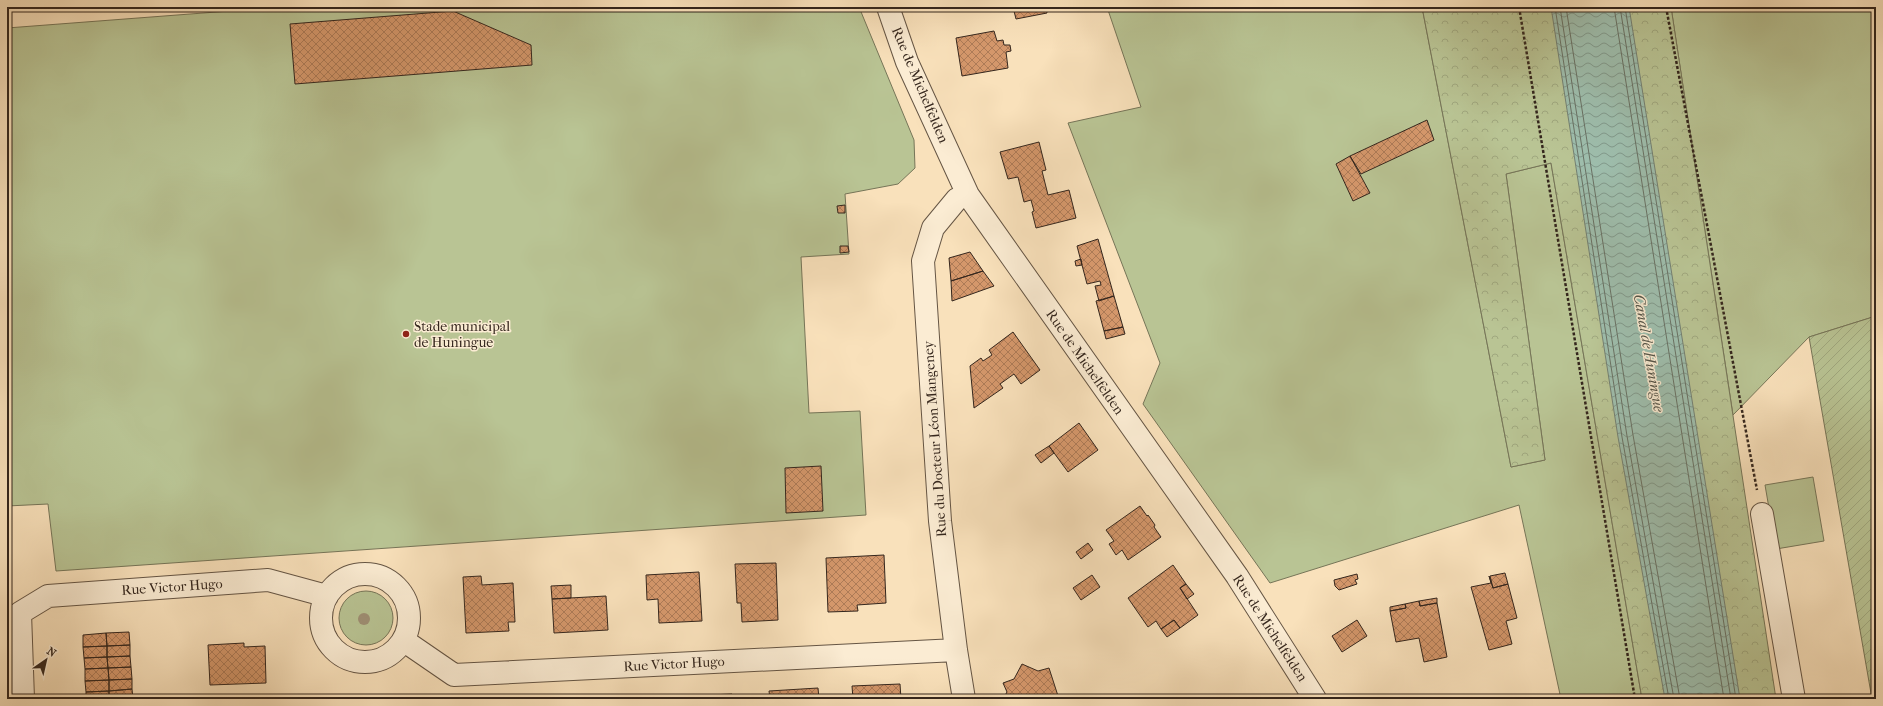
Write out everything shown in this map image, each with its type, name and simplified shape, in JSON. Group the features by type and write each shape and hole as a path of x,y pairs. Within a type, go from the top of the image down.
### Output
{"street":[{"name":"Rue de Michelfelden","path":"888,7 908,62 968,195 1237,576 1315,699"},
{"name":"Rue du Docteur Léon Mangeney","path":"964,699 956,650 940,521 923,261 933,228 957,199 968,195"},
{"path":"1762,514 1794,699"},
{"path":"371,574 388,580 401,592 408,606 410,620 407,635 398,648 387,657 373,662 358,662 344,656 332,647 324,634 321,619 326,596 338,583 354,575 371,574"},
{"name":"Rue Victor Hugo","path":"23,699 20,613 48,596 268,580 326,596"},
{"name":"Rue Victor Hugo","path":"403,640 454,675 956,650"}],"path":[{"path":"1519,7 1635,699"},
{"path":"1666,7 1762,514"}],"green space":[{"name":"Stade municipal de Huningue","path":"282,7 859,7 914,140 915,168 898,184 845,194 849,254 801,257 809,413 860,411 866,515 56,571 48,504 7,506 7,28"},
{"path":"1107,7 1422,7 1511,467 1545,460 1506,174 1551,163 1642,699 1561,699 1519,505 1270,583 1143,404 1160,363 1068,123 1141,107"},
{"path":"1422,7 1671,7 1776,699 1642,699 1551,163 1506,174 1545,460 1511,467"},
{"path":"1671,7 1876,7 1876,316 1809,337 1733,415"},
{"path":"1876,316 1876,699 1872,699 1809,337"},
{"path":"1813,477 1824,541 1776,549 1765,485"},
{"path":"361,591 371,591 381,595 389,603 393,613 393,623 389,633 381,641 371,645 361,645 351,641 343,633 339,623 339,613 343,603 351,595"}],"water":[{"name":"Canal de Huningue","path":"1551,7 1629,7 1740,699 1665,699 1618,437"}],"building":[{"path":"1013,7 1046,7 1047,13 1016,19"},
{"path":"453,11 531,45 532,65 295,84 290,24"},
{"path":"994,31 997,41 1003,40 1004,45 1010,45 1011,51 1006,52 1008,68 962,76 956,38"},
{"path":"1427,120 1434,140 1361,174 1350,156"},
{"path":"1039,142 1046,170 1042,171 1048,195 1069,190 1076,218 1036,228 1031,200 1024,202 1018,177 1008,179 1000,152"},
{"path":"1350,156 1370,193 1353,201 1336,164"},
{"path":"845,205 845,213 838,213 837,206"},
{"path":"1098,239 1114,296 1099,301 1095,286 1101,285 1100,281 1087,284 1077,246"},
{"path":"840,246 848,246 849,252 840,253"},
{"path":"970,252 983,271 951,281 949,258"},
{"path":"1081,259 1082,265 1076,266 1075,261"},
{"path":"983,271 994,286 952,301 951,281"},
{"path":"1114,296 1123,327 1104,331 1096,301"},
{"path":"1123,327 1125,334 1106,339 1104,331"},
{"path":"1013,332 1040,370 1021,384 1014,374 1000,384 1003,388 974,408 970,366 981,358 983,361 992,355 989,350"},
{"path":"1079,423 1098,450 1068,472 1049,446"},
{"path":"1049,446 1054,453 1041,463 1035,455"},
{"path":"821,466 823,511 786,513 785,468"},
{"path":"1140,506 1155,525 1154,527 1161,537 1128,560 1122,550 1116,555 1109,544 1114,541 1106,530"},
{"path":"1088,543 1093,550 1081,559 1076,552"},
{"path":"884,555 886,603 857,605 858,611 828,612 826,558"},
{"path":"776,563 778,620 742,622 741,603 737,603 735,564"},
{"path":"1173,565 1186,584 1180,588 1198,615 1180,628 1174,620 1161,629 1156,621 1148,627 1128,598"},
{"path":"699,572 702,621 659,623 658,599 647,600 646,575"},
{"path":"1505,573 1508,584 1493,588 1490,576"},
{"path":"1357,574 1358,579 1355,580 1357,584 1339,590 1335,586 1334,580"},
{"path":"1092,575 1100,587 1081,600 1073,588"},
{"path":"481,576 482,585 513,583 515,622 508,622 509,631 466,633 463,577"},
{"path":"1489,576 1493,588 1508,584 1517,618 1506,621 1512,644 1489,650 1471,587 1491,583"},
{"path":"1186,584 1194,594 1187,599 1180,588"},
{"path":"571,585 571,598 552,599 551,586"},
{"path":"606,596 608,630 554,633 552,599"},
{"path":"1437,598 1437,603 1420,606 1419,601"},
{"path":"1419,601 1420,606 1437,603 1447,657 1424,662 1419,638 1396,642 1390,611 1406,608 1405,604"},
{"path":"1405,604 1406,608 1390,611 1390,607"},
{"path":"1174,620 1180,628 1167,637 1161,629"},
{"path":"1357,620 1367,636 1342,652 1332,636"},
{"path":"129,632 130,645 107,646 106,633"},
{"path":"106,633 107,646 83,647 83,635"},
{"path":"244,643 244,647 265,646 266,683 210,685 208,645"},
{"path":"130,645 130,656 107,657 107,646"},
{"path":"107,646 107,657 84,658 83,647"},
{"path":"130,656 131,667 108,668 107,657"},
{"path":"107,657 108,668 85,669 84,658"},
{"path":"1022,664 1038,671 1049,668 1059,699 1003,699 1007,692 1003,683 1014,679"},
{"path":"131,667 132,679 109,680 108,668"},
{"path":"108,668 109,680 85,681 85,669"},
{"path":"132,679 132,689 109,691 109,680"},
{"path":"109,680 109,691 86,692 85,681"},
{"path":"900,684 901,699 853,699 852,686"},
{"path":"818,688 819,699 770,699 769,691"},
{"path":"132,689 133,699 109,699 109,691"},
{"path":"109,691 109,699 86,699 86,692"},
{"path":"732,694 732,699 686,699 686,696"}],"place":[{"name":"Stade municipal de Huningue","path":"406,334"}]}
